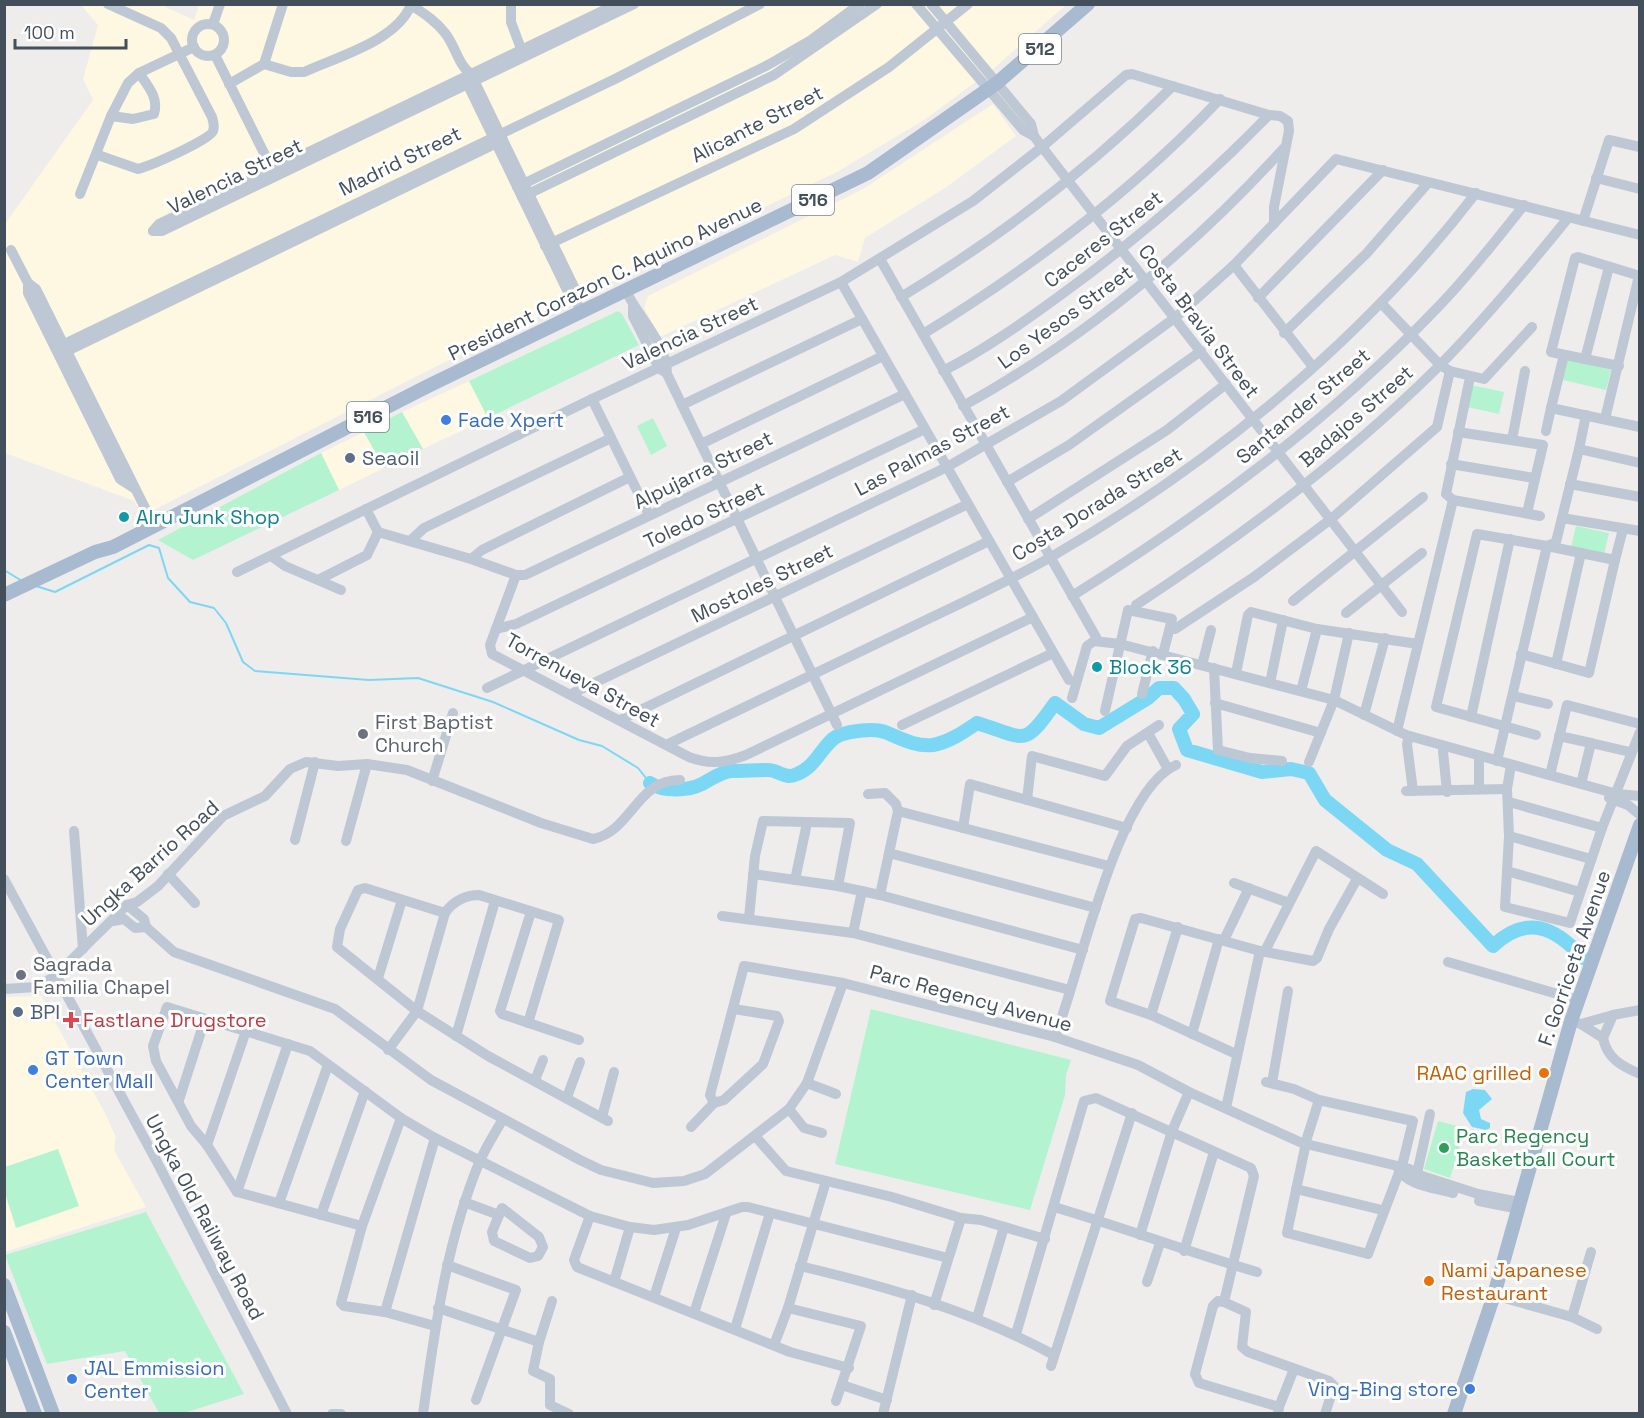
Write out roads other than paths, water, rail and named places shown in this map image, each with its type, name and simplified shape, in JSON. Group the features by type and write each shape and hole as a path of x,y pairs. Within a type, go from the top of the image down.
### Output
{"main road":[{"name":"President Corazon C. Aquino Avenue","path":"4,604 26,588 154,526 413,394 868,173 993,86 1088,4"},
{"name":"F. Gorriceta Avenue","path":"1454,1413 1494,1295 1518,1205 1576,1022 1578,1000 1640,825"},
{"path":"4,1285 53,1413"},
{"path":"4,1332 35,1413"}],"street":[{"path":"98,155 138,169 213,133 214,123 181,53 161,28 108,4"},
{"path":"213,24 220,4"},
{"path":"229,84 264,64 283,4"},
{"path":"264,64 291,72 304,72 386,35 398,26 411,4 426,14 446,34 469,77 549,244 574,287 573,295 582,313"},
{"path":"511,4 511,22 523,53"},
{"name":"Valencia Street","path":"523,53 617,4"},
{"name":"Valencia Street","path":"273,173 159,224 153,231 162,231 273,173 469,77 634,4"},
{"name":"Madrid Street","path":"61,350 498,138 716,29 760,4"},
{"path":"523,190 768,65 811,40 860,4"},
{"path":"523,190 774,75 877,4"},
{"path":"916,4 942,27"},
{"path":"931,4 942,27"},
{"name":"Alicante Street","path":"549,244 794,129 890,68 968,4"},
{"path":"213,24 220,29 225,38 222,48 215,55 205,56 194,47 193,37 197,28 213,24"},
{"name":"Costa Bravia Street","path":"942,27 993,86 1023,130 1034,136 1070,180 1402,612"},
{"path":"80,194 98,155 111,116 128,83 139,73 194,47"},
{"path":"215,55 273,173"},
{"path":"111,116 133,119 154,114 156,106 152,93 139,73"},
{"name":"Valencia Street","path":"237,572 592,399 665,369 841,282 973,201 1042,147 1126,75 1132,74 1173,86"},
{"path":"901,297 1007,229 1070,180 1173,86 1269,115 1280,116 1289,123 1274,224"},
{"path":"923,334 979,300 1096,215 1145,173 1220,99"},
{"name":"Caceres Street","path":"943,371 1008,333 1123,250 1225,161 1269,115"},
{"path":"1583,221 1608,143 1612,140 1640,147"},
{"name":"Los Yesos Street","path":"963,406 1022,373 1147,281 1213,222 1284,148"},
{"name":"Las Palmas Street","path":"487,688 757,559 987,445 1060,401 1176,316 1234,265 1336,159 1383,170"},
{"path":"1258,298 1383,170 1640,235"},
{"path":"1596,178 1640,189"},
{"path":"1284,333 1366,254 1428,183"},
{"name":"Costa Dorada Street","path":"666,745 1011,579 1050,558 1156,491 1252,419 1313,367 1381,303 1437,244 1476,193"},
{"name":"Santander Street","path":"1072,596 1205,510 1279,453 1340,401 1411,334 1479,261 1524,205"},
{"name":"Badajos Street","path":"1137,605 1215,553 1304,485 1377,424 1440,365 1523,274 1568,218"},
{"path":"11,250 28,283 28,293 61,350 120,479 134,488 154,526"},
{"path":"1605,418 1619,366 1639,276 1578,256 1575,258 1551,352 1619,366"},
{"path":"880,259 1096,637"},
{"path":"1234,265 1284,333 1313,367"},
{"path":"1585,359 1609,267"},
{"path":"841,282 1069,680"},
{"path":"626,291 633,306 641,312 682,405 837,725"},
{"path":"1381,303 1440,365 1450,371 1487,378 1532,327"},
{"path":"682,405 862,319"},
{"path":"1007,482 1078,439 1201,351"},
{"path":"1546,431 1564,355"},
{"path":"701,444 883,356"},
{"path":"1175,629 1254,577 1330,519 1437,427 1450,371"},
{"path":"1512,440 1525,371"},
{"path":"1469,382 1445,493 1453,500 1540,516"},
{"path":"1028,519 1167,430 1226,384"},
{"name":"Alpujarra Street","path":"516,575 528,574 905,394"},
{"path":"592,399 649,515"},
{"path":"1551,408 1639,426"},
{"path":"1547,546 1556,542 1586,414"},
{"name":"Toledo Street","path":"496,629 516,624 925,429"},
{"path":"1458,432 1543,445 1527,513"},
{"path":"410,541 424,528 611,438"},
{"path":"1579,449 1640,463"},
{"path":"1451,464 1534,478"},
{"path":"471,559 482,550 630,477"},
{"path":"1570,484 1640,497"},
{"path":"1293,601 1356,553 1424,496"},
{"path":"1453,500 1418,644 1405,735 1409,791 1507,789"},
{"name":"Mostoles Street","path":"571,694 968,504"},
{"path":"366,509 378,532 471,559 516,575"},
{"path":"1562,518 1640,531"},
{"path":"1521,654 1589,673 1623,528"},
{"path":"320,579 367,555 378,532"},
{"path":"1536,735 1437,707 1478,534 1615,560"},
{"path":"1471,717 1510,539"},
{"path":"620,720 793,634 989,541"},
{"path":"1497,761 1547,546"},
{"path":"1346,614 1422,553"},
{"path":"1556,663 1581,554"},
{"path":"271,556 285,566 320,579 341,590"},
{"name":"Torrenueva Street","path":"516,575 490,645 492,654 700,761 725,763 1032,617"},
{"path":"1105,711 1128,610 1170,618 1172,622 1142,694"},
{"path":"1236,674 1249,613 1317,629 1418,644"},
{"path":"1270,683 1283,620"},
{"path":"1301,691 1317,629"},
{"path":"1202,664 1211,630"},
{"path":"1309,762 1334,700 1349,633"},
{"path":"1364,715 1385,638"},
{"path":"1072,698 1087,646 1094,641 1120,644 1334,700 1443,751 1511,767 1616,797 1640,796"},
{"path":"902,725 1053,653"},
{"path":"1214,668 1220,752 1282,761"},
{"path":"1513,696 1548,704"},
{"path":"1215,703 1321,733"},
{"path":"1550,775 1567,705 1640,724"},
{"path":"432,781 453,713"},
{"path":"1027,800 1032,756 1105,776 1127,746 1160,725"},
{"path":"1511,767 1507,789 1509,836 1505,907 1570,923 1602,828 1616,797 1630,752 1640,732"},
{"path":"1055,1037 1109,866 1149,788 1172,767 1148,733"},
{"path":"1405,735 1479,759 1497,761 1511,767 1581,784 1616,797 1640,815"},
{"path":"1559,736 1630,752"},
{"path":"1581,784 1591,743"},
{"path":"1443,751 1447,792"},
{"path":"1479,759 1479,789"},
{"name":"Ungka Barrio Road","path":"4,989 37,987 55,976 128,905 144,897 223,816 265,796 290,769 303,762 338,766 367,764 407,770 569,833 593,839 613,830 654,786 680,780"},
{"path":"295,840 315,762"},
{"path":"346,841 367,764"},
{"path":"963,828 970,784 1127,828"},
{"path":"868,794 885,794 896,804 898,811 880,895"},
{"path":"1509,802 1602,828"},
{"path":"898,811 1109,866"},
{"path":"749,918 753,874 763,820 850,823 838,886"},
{"path":"795,880 807,823"},
{"path":"74,831 83,949"},
{"path":"1509,836 1591,859"},
{"path":"1226,1108 1236,1054 1263,951 1316,851 1383,894"},
{"path":"889,853 1096,908"},
{"path":"1507,871 1580,892"},
{"path":"168,874 195,903"},
{"path":"753,874 838,886 880,895 1083,950"},
{"name":"Ungka Old Railway Road","path":"4,879 156,1160 287,1413"},
{"path":"1236,1054 1151,1015 1110,1001 1136,918 1178,927 1263,951 1314,961 1357,879"},
{"path":"1234,883 1289,903"},
{"path":"445,913 374,889 364,888 358,890 337,936 337,947 417,1011 456,1036 605,1119 614,1072"},
{"path":"1192,1034 1221,940 1249,888"},
{"path":"853,933 862,891"},
{"path":"388,1050 417,1011 445,913 453,904 470,895 559,920 528,1023"},
{"path":"378,978 402,900"},
{"path":"456,1036 495,901"},
{"name":"Parc Regency Avenue","path":"128,905 144,919 146,927 174,952 335,1009 431,1080 601,1170 653,1184 684,1181 705,1174 789,1109 807,1083 843,982 1055,1037 1137,1065 1189,1092 1306,1143 1398,1168"},
{"path":"531,912 500,1006 502,1014 579,1040"},
{"path":"722,916 853,933 1070,990"},
{"path":"113,921 124,919 135,928 146,927"},
{"path":"1151,1015 1178,927"},
{"path":"1448,962 1578,1000"},
{"path":"714,1103 710,1095 744,966 843,982"},
{"path":"1288,991 1269,1083 1319,1100 1413,1121 1368,1254 1287,1233 1306,1143 1319,1100"},
{"path":"363,1226 237,1192 207,1145 191,1126 156,1061 154,1038 167,1007 310,1051 401,1118 435,1138 590,1216 630,1227 654,1230 676,1228 726,1214 741,1207 948,1258"},
{"path":"691,1127 714,1103 724,1100 763,1064 779,1021 777,1016 773,1015 734,1010"},
{"path":"1576,1022 1640,1010"},
{"path":"1613,1015 1603,1038 1605,1047 1621,1066 1640,1074"},
{"path":"178,1100 205,1019"},
{"path":"1576,1022 1603,1038"},
{"path":"207,1145 246,1031"},
{"path":"237,1192 288,1044"},
{"path":"536,1080 543,1060"},
{"path":"567,1097 580,1062"},
{"path":"279,1203 327,1065"},
{"path":"807,1083 836,1094"},
{"path":"321,1215 364,1091"},
{"path":"1140,1235 1172,1131 1189,1092"},
{"path":"1016,1334 1084,1101 1096,1098 1250,1167 1254,1176 1224,1302"},
{"path":"789,1109 804,1128 822,1133"},
{"path":"1051,1366 1132,1113"},
{"path":"1416,1176 1430,1114"},
{"path":"401,1118 363,1226 341,1303 344,1306 385,1312 435,1326"},
{"path":"423,1413 438,1308 464,1202 480,1161 503,1119"},
{"path":"755,1136 786,1172 961,1218 981,1220 1045,1239"},
{"path":"385,1312 435,1138"},
{"path":"1184,1251 1214,1152"},
{"path":"1398,1168 1401,1175 1416,1176 1483,1198 1518,1205"},
{"path":"774,1345 788,1308 826,1181"},
{"path":"1296,1189 1382,1210"},
{"path":"464,1202 499,1215"},
{"path":"1054,1207 1098,1220 1160,1244 1257,1272"},
{"path":"502,1208 505,1208 538,1236 543,1247 538,1256 530,1258 494,1241 492,1232 499,1215 502,1208"},
{"path":"735,1329 770,1213"},
{"path":"694,1313 726,1214"},
{"path":"590,1216 575,1264 614,1282 790,1352 849,1368"},
{"path":"934,1305 961,1218"},
{"path":"614,1282 630,1227"},
{"path":"977,1318 1004,1227"},
{"path":"654,1297 676,1228"},
{"path":"1147,1282 1160,1244"},
{"path":"1572,1317 1591,1252"},
{"path":"447,1265 516,1290 476,1400"},
{"path":"801,1266 912,1295 1016,1334 1054,1355"},
{"path":"883,1413 912,1295"},
{"path":"1494,1295 1572,1317 1597,1329"},
{"path":"552,1301 539,1342 533,1371 550,1379 550,1405 569,1413"},
{"path":"1294,1369 1278,1410 1196,1380 1195,1374 1213,1306 1218,1301 1224,1302 1246,1312 1242,1347 1329,1381 1334,1386 1325,1413"},
{"path":"438,1308 539,1342"},
{"path":"788,1308 861,1326 837,1401"},
{"path":"842,1385 887,1400"},
{"path":"332,1413 341,1413"}],"water":[{"path":"1473,1089 1485,1090 1492,1099 1479,1110 1481,1119 1490,1123 1490,1128 1486,1130 1472,1127 1463,1113 1466,1092"}],"waterway":[{"path":"36,586 55,592 149,545 159,548 168,578 190,602 214,608 226,623 243,662 255,671 369,680 418,678 493,702 579,740 602,746 638,768 650,783"},
{"path":"4,570 22,581"},
{"path":"650,783 662,788 683,789 702,784 731,771 768,770 793,776 810,765 834,738 856,731 885,732 920,745 939,744 977,723 1022,736 1036,728 1055,703 1084,724 1099,728 1148,698 1159,688 1174,688 1193,714 1179,729 1187,750 1262,772 1291,769 1309,773 1325,800 1387,850 1417,864 1493,946 1517,930 1540,928 1562,939 1583,958"}],"place":[{"name":"Fade Xpert","path":"446,420"},
{"name":"Seaoil","path":"350,458"},
{"name":"Alru Junk Shop","path":"124,517"},
{"name":"Block 36","path":"1097,667"},
{"name":"First Baptist Church","path":"363,734"},
{"name":"Sagrada Familia Chapel","path":"21,975"},
{"name":"BPI","path":"18,1012"},
{"name":"Fastlane Drugstore","path":"71,1020"},
{"name":"GT Town Center Mall","path":"33,1070"},
{"name":"RAAC grilled","path":"1544,1073"},
{"name":"Parc Regency Basketball Court","path":"1444,1148"},
{"name":"Nami Japanese Restaurant","path":"1429,1281"},
{"name":"JAL Emmission Center","path":"72,1379"},
{"name":"Ving-Bing store","path":"1470,1389"}]}
